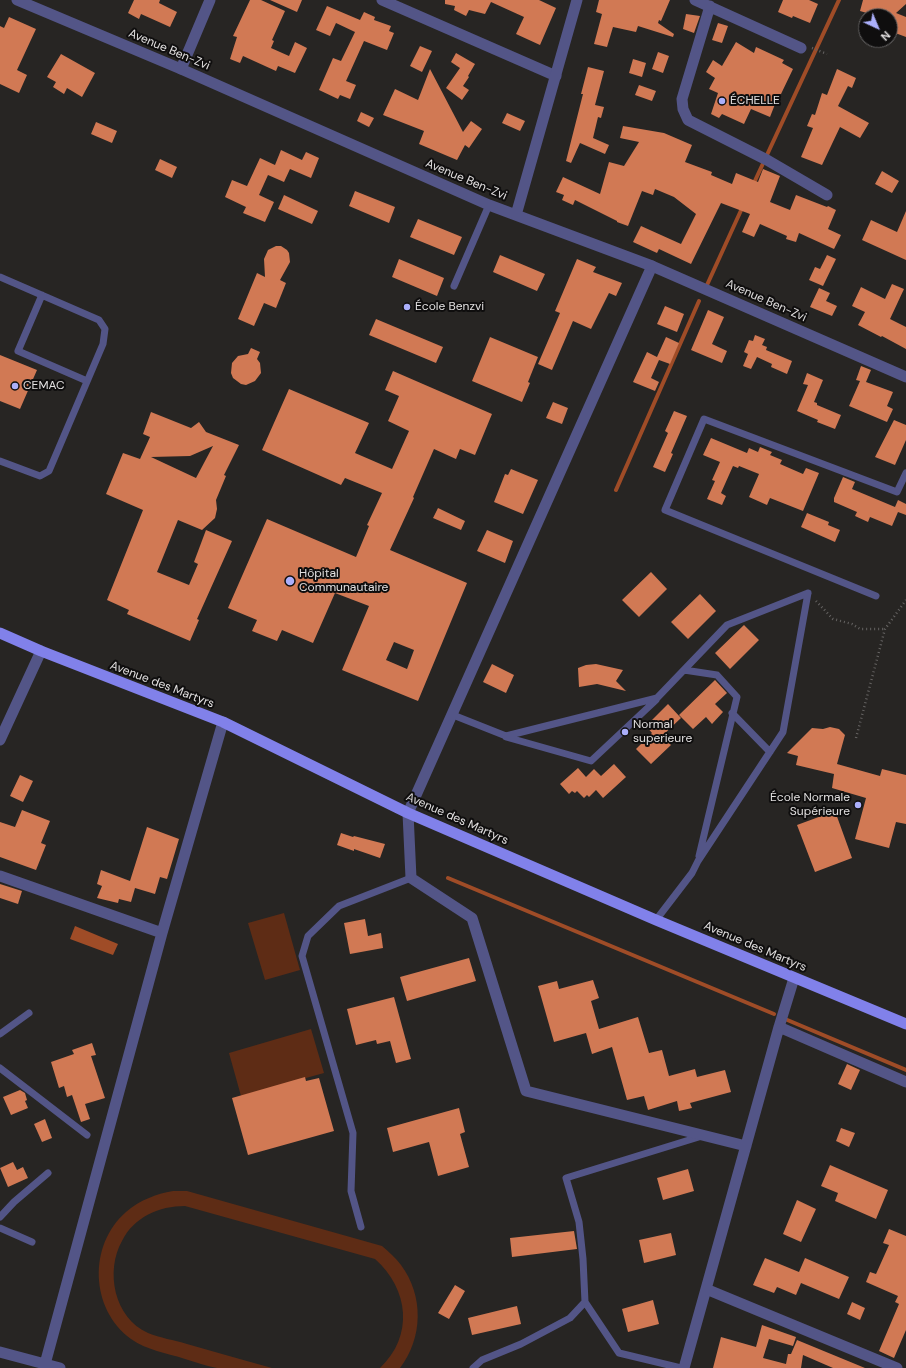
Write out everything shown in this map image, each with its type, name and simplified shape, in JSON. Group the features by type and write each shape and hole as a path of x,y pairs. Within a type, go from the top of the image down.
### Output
{"main road":[{"name":"Avenue des Martyrs","path":"0,633 40,651 223,722 408,812 656,920 906,1024"}],"street":[{"name":"Avenue Ben-Zvi","path":"17,0 181,69 489,204 652,266 906,377"},
{"path":"181,69 210,0"},
{"path":"382,0 556,76"},
{"path":"516,215 578,0"},
{"path":"695,0 801,48"},
{"path":"710,6 682,99 683,109 688,120 767,160 827,195"},
{"path":"652,266 408,812 411,878 472,918 526,1091 746,1146"},
{"path":"0,740 40,651"},
{"path":"45,1364 162,933 223,722"},
{"path":"0,876 162,933"},
{"path":"683,1368 794,978"},
{"path":"779,1027 906,1082"},
{"path":"706,1289 893,1367"},
{"path":"0,1352 60,1368"}],"lane":[{"path":"454,286 489,204"},
{"path":"0,278 99,320 105,329 103,344 49,471 40,476 0,461"},
{"path":"42,295 18,351 88,381"},
{"path":"876,596 665,510 704,419 897,492 906,473"},
{"path":"452,715 506,736 591,761 658,698 726,625 808,593"},
{"path":"656,920 692,873 698,861 783,732 808,593"},
{"path":"684,670 717,675 737,697 698,861"},
{"path":"506,736 658,698"},
{"path":"732,713 770,752"},
{"path":"361,1227 351,1191 353,1133 302,956 308,936 339,906 411,878"},
{"path":"0,1034 29,1013"},
{"path":"0,1068 87,1135"},
{"path":"683,1368 619,1353 585,1302 583,1259 579,1222 566,1178 702,1136"},
{"path":"0,1217 14,1202 48,1173"},
{"path":"0,1228 32,1242"},
{"path":"473,1368 482,1360 521,1344 570,1318 585,1302"}],"path":[{"path":"818,50 827,54"},
{"path":"808,593 833,620 852,624 860,629 886,629"},
{"path":"856,738 886,629 906,600"}],"shaded area":[{"path":"284,913 300,970 265,980 248,923"},
{"path":"75,926 118,944 113,955 70,939"},
{"path":"311,1029 324,1073 241,1096 229,1053"},
{"path":"173,1191 187,1191 382,1246 397,1260 409,1277 417,1303 418,1317 413,1344 408,1356 400,1368 380,1368 391,1355 398,1342 402,1327 403,1313 395,1284 375,1259 185,1206 166,1208 148,1214 133,1225 127,1233 117,1253 114,1266 116,1293 120,1305 127,1317 136,1326 148,1333 272,1368 217,1368 150,1349 131,1339 117,1326 108,1311 101,1294 99,1277 100,1259 105,1242 114,1226 126,1212 148,1198"}],"building":[{"path":"134,0 160,0 159,3 177,12 170,27 141,14 139,19 128,13"},
{"path":"250,0 261,0 285,11 272,40 274,41 271,48 289,56 295,42 307,48 295,73 278,66 276,71 243,56 240,63 230,59 237,37 233,36"},
{"path":"270,0 302,0 297,12"},
{"path":"445,0 539,0 556,8 540,45 516,34 524,17 491,2 485,14 469,10 466,16 454,10 455,6 445,4"},
{"path":"599,0 670,0 661,21 659,20 658,23 674,34 673,37 638,26 636,32 613,27 607,47 594,44 602,14 596,12"},
{"path":"783,0 809,0 818,4 810,23 778,12"},
{"path":"863,0 906,0 906,4 898,11 898,8 861,8"},
{"path":"327,6 360,20 364,12 375,17 374,20 391,26 389,31 394,33 387,50 364,41 346,81 356,85 350,99 340,95 338,99 319,90 333,58 341,61 355,32 336,23 330,36 316,30"},
{"path":"686,14 700,16 694,33 683,29"},
{"path":"898,14 906,17 906,37 898,34"},
{"path":"9,17 36,29 17,70 27,75 19,93 0,84 0,26 4,28"},
{"path":"718,23 728,26 722,43 712,40"},
{"path":"736,42 754,53 756,47 784,60 782,63 793,69 781,94 779,94 770,117 751,109 744,124 722,114 719,118 711,114 718,93 709,89 715,78 706,72 713,60 722,66"},
{"path":"420,46 432,51 422,72 410,66"},
{"path":"658,52 669,56 663,73 652,69"},
{"path":"456,53 475,64 463,86 469,90 462,100 446,88 460,68 451,62"},
{"path":"61,54 95,73 82,97 67,88 64,94 53,87 56,82 47,77"},
{"path":"633,59 646,63 642,77 629,73"},
{"path":"588,67 604,71 595,105 604,107 601,118 598,117 593,138 609,145 605,154 580,143 571,163 566,161 583,94 581,94"},
{"path":"430,69 463,132 471,121 482,129 469,148 465,145 457,160 419,144 424,131 383,115 395,89 418,100"},
{"path":"837,69 856,78 852,88 848,86 838,106 869,123 860,138 840,127 822,165 801,157 813,128 807,126 812,114 815,115 822,93 827,95"},
{"path":"639,85 656,91 652,101 635,95"},
{"path":"361,112 374,118 369,127 357,121"},
{"path":"507,113 525,121 520,131 502,123"},
{"path":"96,122 117,131 112,143 91,134"},
{"path":"623,126 664,133 692,145 685,162 712,172 711,175 732,184 736,173 758,182 763,169 780,176 770,202 790,210 796,195 836,210 828,229 841,235 834,249 799,233 796,242 786,239 787,236 760,224 754,237 742,232 750,214 721,203 691,264 659,249 657,253 633,242 641,226 681,244 696,214 674,197 655,189 653,195 642,191 628,226 617,222 575,200 573,205 562,200 564,195 556,192 563,177 600,194 609,162 624,166 639,142 620,138"},
{"path":"281,150 302,160 306,152 319,158 311,178 290,169 284,182 268,175 259,195 274,202 265,222 243,213 246,207 225,197 232,180 247,186 260,158 275,165"},
{"path":"160,159 177,167 172,178 155,170"},
{"path":"882,171 899,181 892,193 875,184"},
{"path":"355,191 395,207 389,223 349,206"},
{"path":"284,195 318,211 312,224 278,209"},
{"path":"906,211 906,260 862,240 871,220 897,232"},
{"path":"418,219 462,237 454,255 410,237"},
{"path":"276,246 281,246 289,253 290,262 280,280 286,283 276,308 264,303 254,326 238,319 257,273 265,277 264,259 268,250"},
{"path":"500,255 545,274 537,291 493,272"},
{"path":"827,255 836,259 823,286 809,280 815,267 820,269"},
{"path":"399,259 444,278 437,296 392,277"},
{"path":"577,259 596,267 593,272 622,283 616,296 609,293 591,329 573,321 552,370 538,364 560,313 555,311"},
{"path":"892,284 904,289 890,319 906,327 906,349 858,325 865,312 852,306 861,287 885,299"},
{"path":"819,288 830,293 826,301 837,306 832,316 810,307"},
{"path":"665,306 684,314 677,332 657,324"},
{"path":"708,310 724,317 712,344 727,351 722,363 691,350"},
{"path":"376,319 443,347 436,363 369,335"},
{"path":"755,335 765,339 762,345 767,347 766,350 792,361 787,374 771,367 772,364 757,357 751,369 743,366 748,354 744,352 749,340 753,341"},
{"path":"490,337 538,357 522,402 472,381"},
{"path":"666,337 679,343 670,364 659,360 651,378 659,382 655,391 633,382 647,352 657,357"},
{"path":"251,348 260,352 257,359 260,363 261,373 255,381 246,385 241,384 233,378 231,373 232,363 238,356 248,354"},
{"name":"CEMAC","path":"0,355 37,370 20,409 0,401"},
{"path":"861,366 871,370 866,382 893,392 887,406 893,409 887,422 849,406 860,381 856,380"},
{"path":"393,371 492,414 475,455 460,449 456,459 434,449 413,497 414,498 390,550 467,583 418,701 342,670 369,606 335,593 313,643 282,630 277,641 252,631 257,620 228,608 267,519 356,557 369,526 367,525 382,493 345,478 341,485 262,450 289,389 369,423 355,453 392,469 409,431 388,421 399,396 385,390","holes":["394,642 414,650 407,669 386,660"]},
{"path":"807,373 823,380 814,402 817,403 817,405 841,415 835,429 817,422 818,420 797,411 808,385 803,384"},
{"path":"553,402 568,408 562,424 546,418"},
{"path":"674,411 687,416 671,453 673,454 665,472 653,467 668,433 665,431"},
{"path":"151,412 191,428 199,422 206,432 239,445 224,475 226,476 216,500 217,509 215,518 202,530 178,520 157,572 189,585 198,564 194,562 206,530 232,541 197,619 199,620 190,641 127,614 129,610 107,600 143,510 106,494 123,453 140,459 150,437 143,434","holes":["213,446 196,478 151,457 190,456"]},
{"path":"894,420 906,425 906,440 895,465 875,457"},
{"path":"711,438 747,453 749,448 758,452 760,447 772,452 770,455 782,460 780,464 803,474 806,468 819,473 803,511 770,498 767,505 749,497 759,474 739,466 738,468 733,466 721,493 726,496 722,505 707,499 715,481 712,480 720,462 703,455"},
{"path":"511,469 538,480 523,514 494,502 505,474 508,475"},
{"path":"843,477 855,482 852,489 895,507 898,500 906,504 906,515 898,512 892,526 870,517 868,522 855,516 857,512 834,502 834,498"},
{"path":"438,508 465,521 461,530 433,518"},
{"path":"807,513 829,522 828,525 840,530 835,542 801,527"},
{"path":"487,530 513,541 505,563 477,551"},
{"path":"651,572 667,589 639,617 622,600"},
{"path":"700,594 716,611 688,639 671,622"},
{"path":"744,625 759,640 730,669 715,653"},
{"path":"492,664 514,675 506,693 483,682"},
{"path":"596,664 623,670 616,681 626,691 597,684 579,687 578,668"},
{"path":"715,680 727,693 715,704 723,712 712,724 706,717 693,729 679,715"},
{"path":"668,704 681,718 662,736 671,745 651,764 636,749 652,733 646,726"},
{"path":"830,727 839,729 845,735 837,764 880,776 882,769 906,775 906,824 896,822 889,848 855,839 866,798 832,788 834,774 796,765 798,756 787,753 812,728 823,729"},
{"path":"614,764 626,777 603,798 596,790 589,797 587,795 584,798 577,791 575,793 572,791 569,794 560,784 578,768 586,777 594,769 601,776"},
{"path":"20,775 33,781 23,802 10,796"},
{"path":"22,810 50,821 41,843 46,845 36,870 0,857 0,822 15,827"},
{"path":"835,811 852,858 815,872 797,825"},
{"path":"147,827 179,839 167,879 160,877 155,894 135,888 131,902 119,899 118,903 97,898 102,886 97,884 101,870 130,881"},
{"path":"341,833 385,844 380,858 337,845"},
{"path":"0,884 22,891 18,904 0,898"},
{"path":"365,919 368,936 381,933 383,948 350,954 344,923"},
{"path":"469,958 476,981 407,1001 400,977"},
{"path":"593,980 599,998 591,1001 599,1029 638,1017 649,1053 662,1050 669,1076 695,1069 697,1077 725,1070 731,1092 690,1103 692,1108 679,1111 677,1101 648,1110 644,1096 627,1100 612,1047 592,1054 586,1033 554,1042 538,986 557,981 559,989"},
{"path":"394,997 411,1059 396,1063 390,1041 377,1044 376,1040 356,1045 347,1009"},
{"path":"92,1043 96,1055 91,1056 105,1098 85,1104 90,1119 81,1122 72,1095 67,1097 64,1086 59,1088 51,1062 74,1054 72,1050"},
{"path":"847,1064 860,1070 851,1090 838,1084"},
{"path":"305,1077 306,1081 319,1078 334,1131 248,1155 232,1098"},
{"path":"20,1090 25,1093 27,1100 25,1101 28,1108 11,1115 3,1097"},
{"path":"459,1108 465,1132 460,1134 469,1167 438,1176 429,1142 393,1152 387,1128"},
{"path":"45,1119 52,1138 42,1142 34,1124"},
{"path":"841,1128 855,1133 849,1147 836,1141"},
{"path":"13,1162 17,1170 23,1167 28,1178 8,1187 0,1168"},
{"path":"830,1165 888,1190 876,1219 835,1201 838,1193 821,1186"},
{"path":"688,1169 694,1191 663,1200 657,1178"},
{"path":"797,1200 816,1209 801,1242 783,1234"},
{"path":"889,1229 906,1236 906,1330 894,1358 879,1351 899,1304 895,1302 898,1296 866,1282 870,1272 876,1274 889,1245 883,1243"},
{"path":"574,1231 577,1249 512,1257 510,1238"},
{"path":"671,1233 676,1255 644,1263 639,1240"},
{"path":"765,1258 799,1272 805,1258 849,1277 839,1299 801,1283 796,1295 777,1287 774,1293 753,1285"},
{"path":"455,1285 465,1291 449,1319 438,1313"},
{"path":"653,1300 659,1324 628,1332 622,1309"},
{"path":"852,1302 865,1308 860,1320 847,1314"},
{"path":"517,1306 521,1324 472,1335 468,1318"},
{"path":"762,1325 796,1337 793,1346 769,1339 763,1358 786,1364 788,1354 791,1354 797,1340 865,1368 833,1368 803,1355 801,1368 713,1368 721,1337 756,1347"}],"waterway":[{"path":"753,185 839,0"},
{"path":"707,285 743,206"},
{"path":"616,490 699,301"},
{"path":"448,878 774,1014"},
{"path":"785,1019 906,1070"}],"place":[{"name":"ÉCHELLE","path":"722,101"},
{"name":"École Benzvi","path":"407,307"},
{"name":"CEMAC","path":"15,386"},
{"name":"Hôpital Communautaire","path":"290,581"},
{"name":"Normal superieure","path":"625,732"},
{"name":"École Normale Supérieure","path":"858,805"}]}
